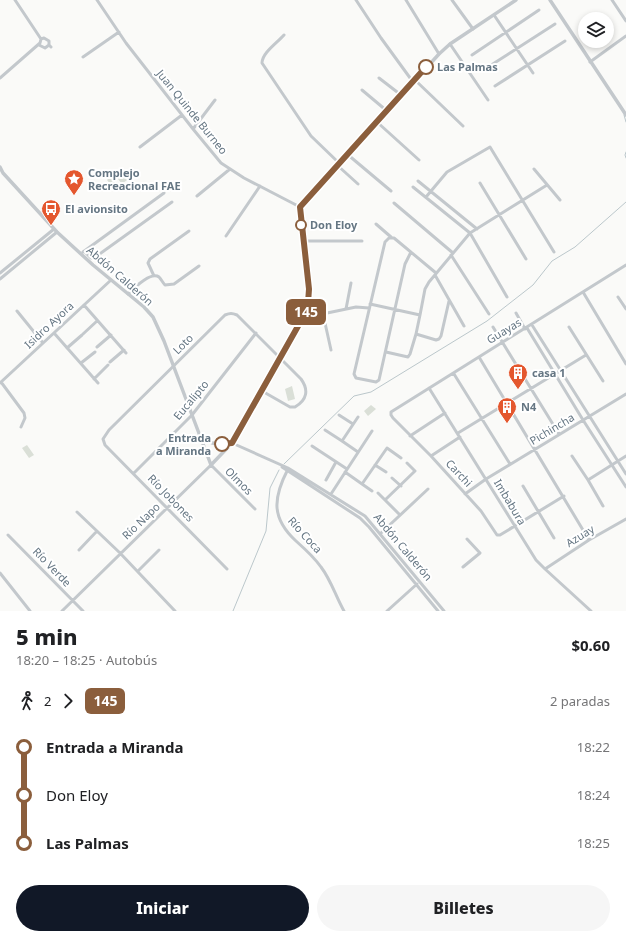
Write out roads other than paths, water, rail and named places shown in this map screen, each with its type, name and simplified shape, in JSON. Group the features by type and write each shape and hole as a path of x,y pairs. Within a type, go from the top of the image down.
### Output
{"street":[{"path":"15,0 41,38 49,41 50,46 45,48 39,45"},
{"name":"Juan Quinde Burneo","path":"96,0 192,129 220,162 260,186 300,207"},
{"path":"356,0 373,26 414,81 464,126"},
{"path":"406,0 439,54"},
{"path":"452,0 473,29"},
{"path":"300,207 439,54 450,44 516,0"},
{"path":"550,0 626,115"},
{"path":"612,0 626,21"},
{"path":"472,55 539,10"},
{"path":"494,15 533,73"},
{"path":"485,69 555,24"},
{"path":"83,57 119,32"},
{"path":"284,35 268,51 262,59 262,63 311,136 358,184"},
{"path":"590,62 626,36"},
{"path":"0,78 39,45 41,38"},
{"path":"495,86 527,64 565,41"},
{"path":"450,44 488,100"},
{"path":"379,78 401,95"},
{"path":"362,90 387,110"},
{"path":"192,129 215,100"},
{"path":"140,148 182,115"},
{"path":"377,122 419,160"},
{"path":"426,197 447,172 490,147 554,252"},
{"path":"348,154 391,191"},
{"name":"Abdón Calderón","path":"0,167 2,175 55,231 144,308 156,323 174,366 211,465"},
{"path":"197,196 230,169"},
{"path":"534,169 560,200"},
{"path":"418,181 477,229"},
{"path":"480,183 526,259"},
{"path":"386,352 408,357 416,334 427,285 470,234 547,185"},
{"path":"226,236 260,186"},
{"path":"413,187 470,234 506,297"},
{"path":"92,258 82,253 164,193"},
{"path":"92,258 172,202"},
{"path":"394,203 452,254 489,314"},
{"name":"Río Napo","path":"62,611 232,443 303,318 308,303 309,289 300,207"},
{"path":"376,224 435,274 464,326"},
{"path":"0,274 55,231"},
{"path":"0,279 55,231"},
{"path":"189,231 150,259 148,263 154,276 159,278 165,285 168,286 174,284 199,266"},
{"path":"391,237 384,245 354,374 356,378 377,381 386,352 404,264 410,252"},
{"path":"303,240 362,242"},
{"path":"92,258 92,264"},
{"name":"Guayas","path":"391,412 626,265"},
{"path":"128,294 144,280 154,276"},
{"name":"Isidro Ayora","path":"1,382 111,280"},
{"path":"346,309 351,283"},
{"path":"583,292 626,364"},
{"path":"618,298 626,309"},
{"path":"416,334 434,340 439,339 449,301"},
{"path":"370,304 420,315"},
{"path":"84,305 126,353"},
{"path":"303,318 356,307 369,308"},
{"path":"17,311 43,342"},
{"path":"516,312 626,487"},
{"name":"Loto","path":"103,439 109,430 228,313 233,313 236,315 281,358 301,379 306,386 307,393 304,400 295,407 290,407 262,391"},
{"path":"323,314 331,350"},
{"path":"67,348 97,320"},
{"path":"532,325 626,474"},
{"path":"568,327 603,381"},
{"path":"493,328 559,434"},
{"path":"54,333 98,384"},
{"name":"Eucalipto","path":"134,473 192,415 256,333"},
{"path":"96,347 111,335"},
{"path":"110,362 124,350"},
{"path":"81,364 94,352"},
{"path":"458,433 586,355"},
{"path":"478,357 508,403 534,450 590,540"},
{"path":"94,379 108,366"},
{"path":"454,374 510,464"},
{"path":"1,382 24,413 25,418 21,428"},
{"name":"Imbabura","path":"430,388 536,560 544,570 591,611"},
{"name":"Pichincha","path":"465,494 486,478 626,394"},
{"name":"Carchi","path":"391,412 393,418 482,511 497,535 500,535 514,526"},
{"path":"410,436 445,413"},
{"path":"339,415 353,424"},
{"path":"342,441 358,417"},
{"path":"325,430 358,452"},
{"path":"330,496 372,431"},
{"path":"201,437 208,442 218,445 232,443"},
{"path":"431,456 460,438"},
{"name":"Río Jobones","path":"103,439 105,445 227,569"},
{"name":"Abdón Calderón","path":"232,443 288,469 365,516 444,611"},
{"path":"312,446 336,462 372,491"},
{"path":"362,484 387,448 401,458"},
{"path":"572,456 603,506"},
{"path":"588,480 626,456"},
{"path":"326,480 336,462"},
{"path":"386,500 415,472 407,463"},
{"name":"Olmos","path":"211,465 255,509"},
{"path":"375,465 386,472"},
{"name":"Río Coca","path":"288,469 280,488 276,507 281,524 286,531 322,567 344,611"},
{"path":"392,478 401,486"},
{"path":"523,486 554,538"},
{"path":"380,534 428,489"},
{"path":"378,493 400,515"},
{"name":"Abdón Calderón","path":"330,496 369,527 438,611"},
{"path":"514,526 564,496"},
{"path":"78,512 138,571 175,611"},
{"name":"Azuay","path":"544,570 626,519"},
{"path":"79,550 96,531"},
{"name":"Río Verde","path":"8,535 83,611"},
{"path":"464,567 480,553 467,539"},
{"path":"138,571 159,550"},
{"path":"0,573 30,611"},
{"path":"387,611 420,582"}],"waterway":[{"path":"624,115 626,122"},
{"path":"626,152 626,158"},
{"path":"284,464 354,396 371,392 487,321 533,285 552,261 575,247 626,202"},
{"path":"233,611 266,531 270,488 279,470"}],"place":[{"name":"Las Palmas","path":"426,67"},
{"name":"Complejo Recreacional FAE","path":"74,196"},
{"name":"Don Eloy","path":"301,225"},
{"name":"El avionsito","path":"51,226"},
{"name":"casa 1","path":"518,390"},
{"name":"N4","path":"507,424"},
{"name":"Entrada a Miranda","path":"222,444"}]}
